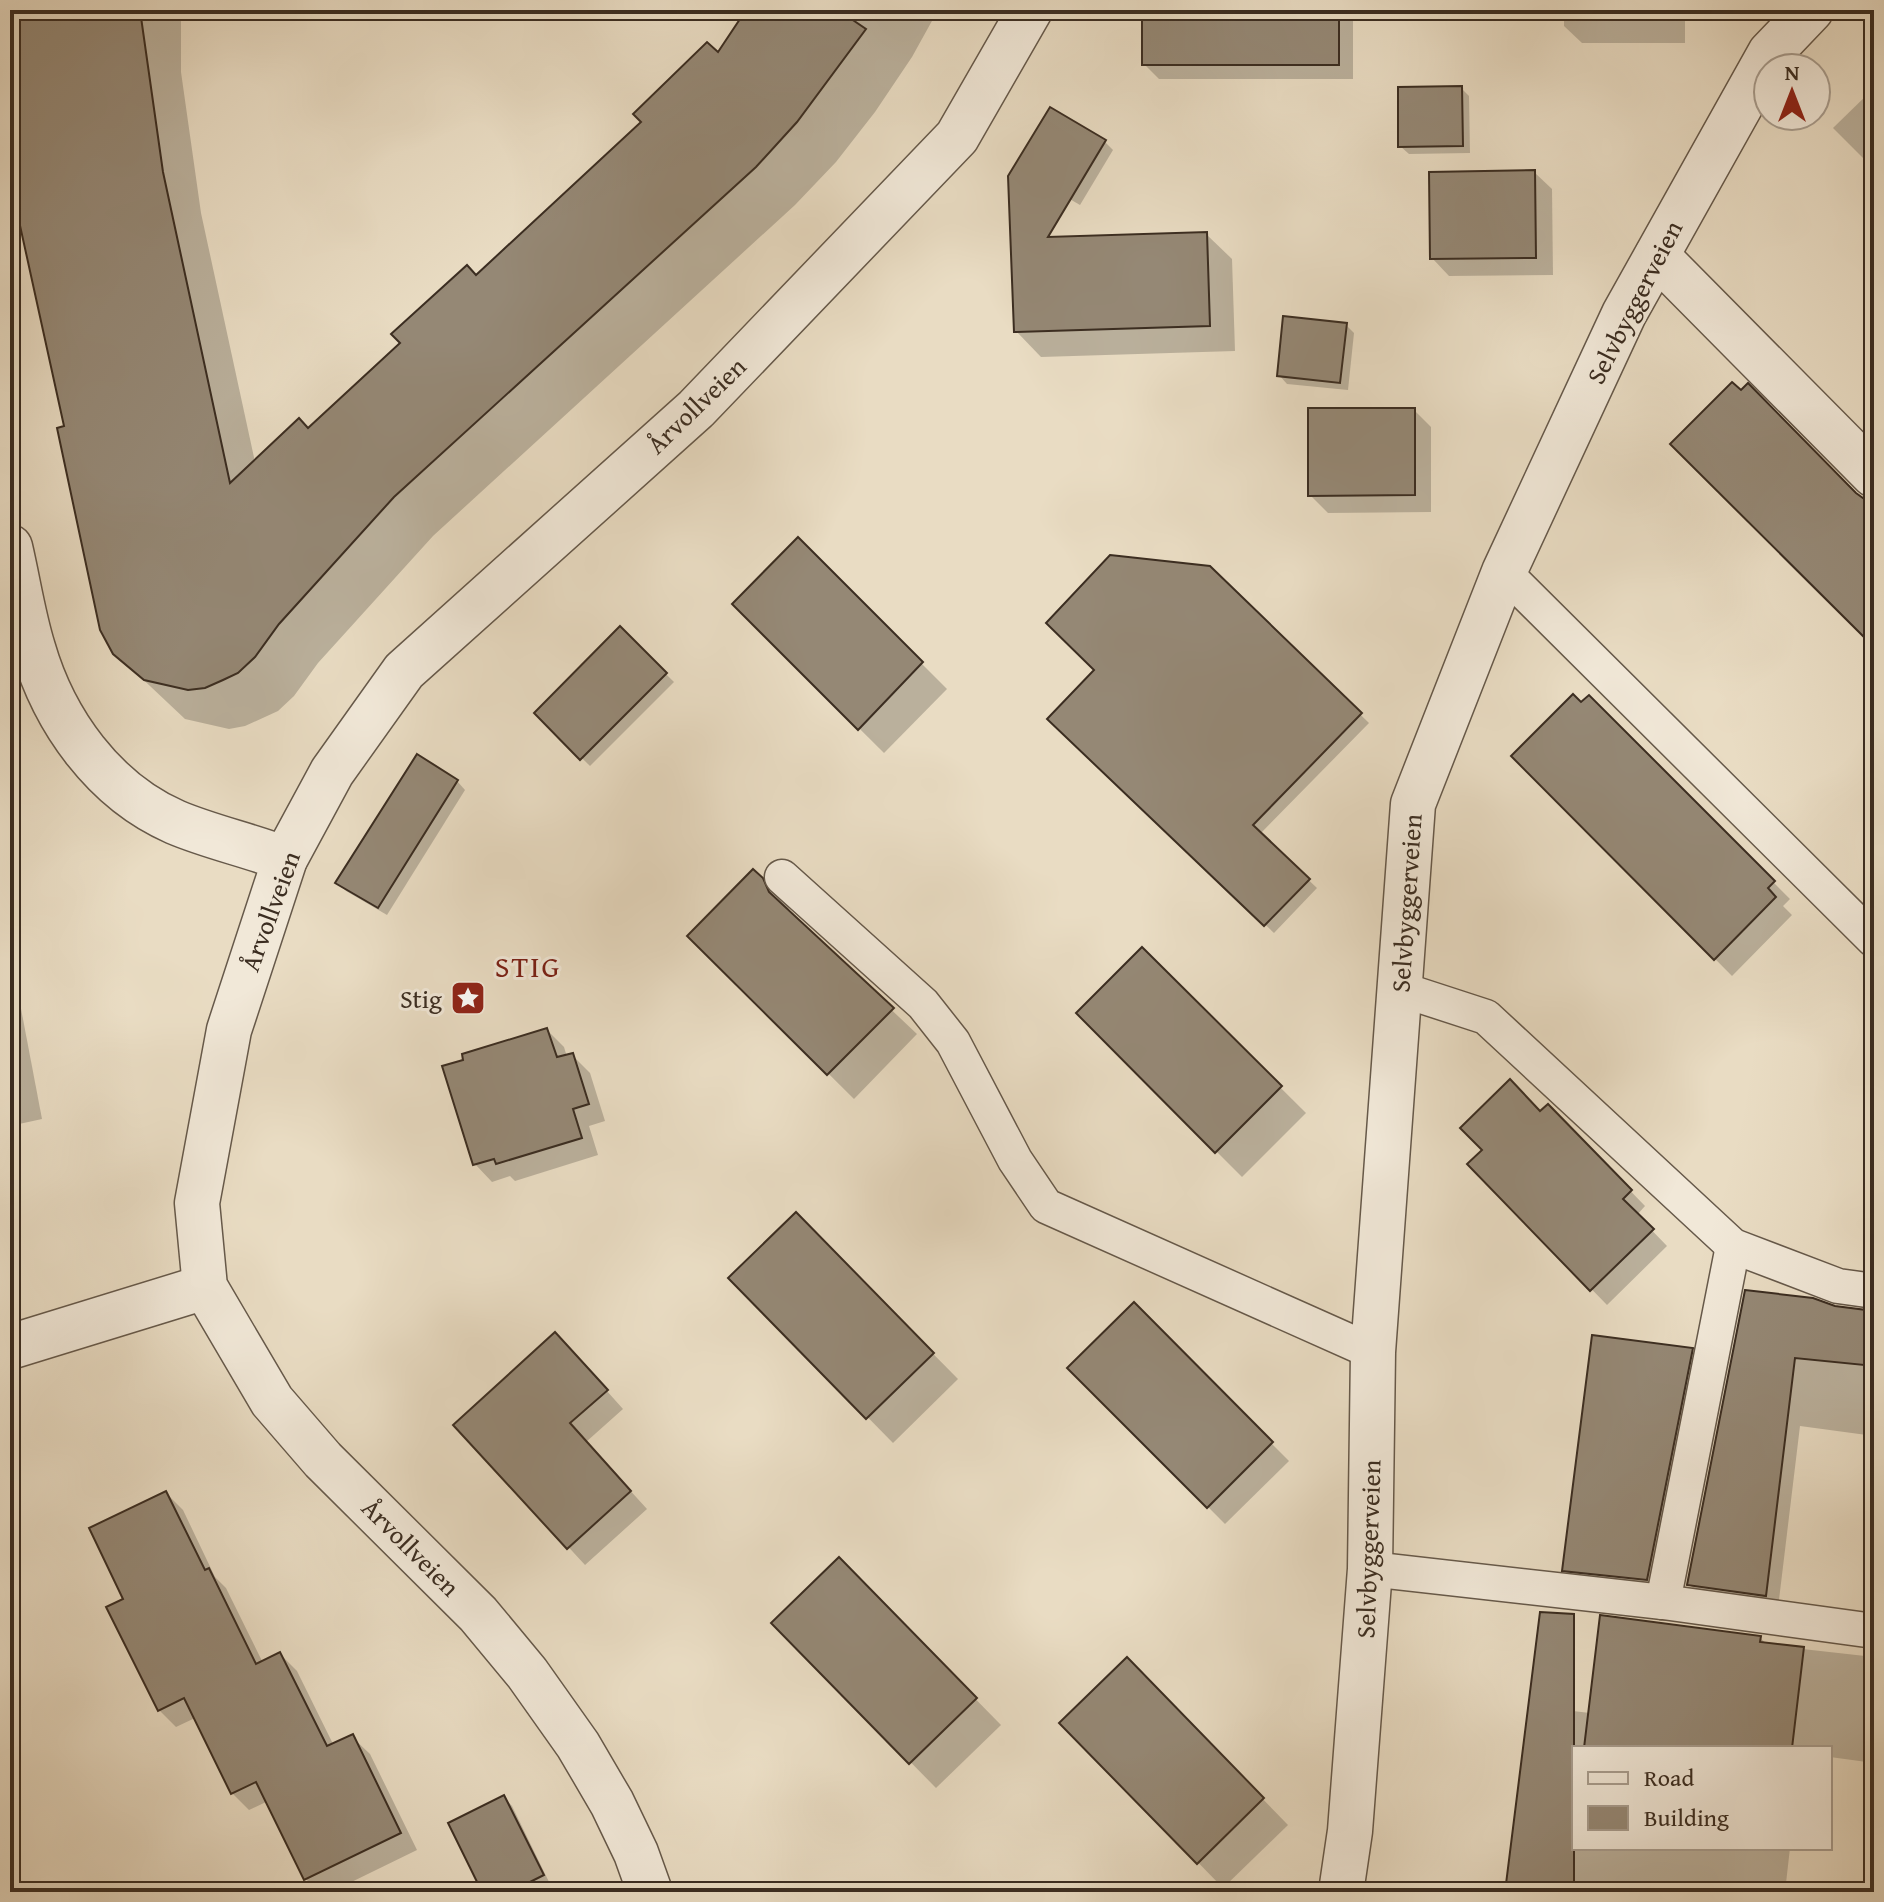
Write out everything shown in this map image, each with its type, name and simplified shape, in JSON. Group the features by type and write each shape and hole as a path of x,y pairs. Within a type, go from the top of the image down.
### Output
{"street":[{"name":"Årvollveien","path":"650,1892 636,1853 612,1803 578,1745 527,1673 478,1614 323,1460 272,1401 205,1287 197,1203 229,1030 285,859 332,772 404,671 696,409 957,137 1030,10"},
{"name":"Selvbyggerveien","path":"1341,1892 1350,1831 1370,1569 1373,1352 1413,804 1504,572 1624,314 1770,53 1811,10"},
{"path":"1657,256 1874,475"},
{"path":"10,547 33,648 56,708 86,753 130,796 175,821 285,859"},
{"path":"10,1347 205,1287"}],"lane":[{"path":"1504,572 1874,940"},
{"path":"782,877 923,1004 953,1042 1015,1160 1046,1206 1373,1352"},
{"path":"1400,989 1486,1017 1733,1246 1838,1286 1874,1291"},
{"path":"1663,1602 1733,1246"},
{"path":"1370,1569 1663,1602 1874,1631"}],"building":[{"path":"10,10 140,10 163,172 230,483 299,418 308,428 400,343 391,334 467,265 476,275 641,122 633,114 707,42 718,52 746,10 838,10 866,29 797,122 756,167 394,497 279,624 255,657 238,673 205,688 188,690 144,680 113,654 100,630 57,428 64,426 10,180"},
{"path":"1142,10 1339,10 1339,65 1142,65"},
{"path":"1462,86 1463,146 1398,147 1398,87"},
{"path":"1050,107 1106,140 1048,237 1207,232 1210,326 1014,332 1008,176"},
{"path":"1535,170 1536,258 1430,259 1429,172"},
{"path":"1283,316 1347,323 1340,383 1277,376"},
{"path":"1732,382 1741,390 1748,383 1856,493 1874,506 1874,647 1670,444"},
{"path":"1308,408 1415,408 1415,495 1308,496"},
{"path":"798,537 923,662 858,730 732,604"},
{"path":"1110,555 1210,566 1362,713 1253,825 1310,879 1264,926 1047,719 1094,670 1046,623"},
{"path":"620,626 667,673 580,760 534,713"},
{"path":"1573,694 1581,702 1589,695 1775,881 1768,888 1776,897 1714,960 1511,756"},
{"path":"417,754 458,780 378,908 335,883"},
{"path":"753,869 763,878 769,892 894,1008 827,1075 687,936"},
{"path":"1142,947 1282,1086 1215,1153 1076,1013"},
{"path":"547,1028 557,1057 573,1053 589,1104 573,1109 582,1138 496,1164 494,1159 473,1165 442,1066 463,1060 462,1054"},
{"path":"1510,1079 1540,1111 1548,1104 1632,1190 1623,1199 1654,1229 1590,1291 1467,1164 1482,1150 1460,1128"},
{"path":"796,1212 934,1353 866,1419 728,1278"},
{"path":"1745,1290 1813,1298 1835,1306 1874,1311 1874,1366 1795,1358 1766,1596 1687,1585"},
{"path":"1134,1302 1273,1442 1207,1508 1067,1368"},
{"path":"555,1332 608,1390 570,1423 631,1491 567,1549 453,1425"},
{"path":"1592,1335 1693,1348 1647,1580 1562,1571"},
{"path":"166,1491 205,1570 209,1568 256,1664 280,1652 327,1746 353,1734 401,1833 304,1880 256,1782 231,1794 184,1698 158,1711 106,1607 123,1599 89,1528"},
{"path":"839,1557 977,1698 909,1764 771,1623"},
{"path":"1540,1612 1574,1614 1574,1892 1505,1892"},
{"path":"1600,1615 1761,1636 1760,1642 1804,1647 1792,1746 1584,1746"},
{"path":"1127,1657 1264,1798 1197,1864 1059,1723"},
{"path":"504,1795 544,1875 510,1892 482,1892 448,1823"}],"place":[{"name":"Stig","path":"468,998"}],"district":[{"name":"STIG","path":"528,966"}]}
